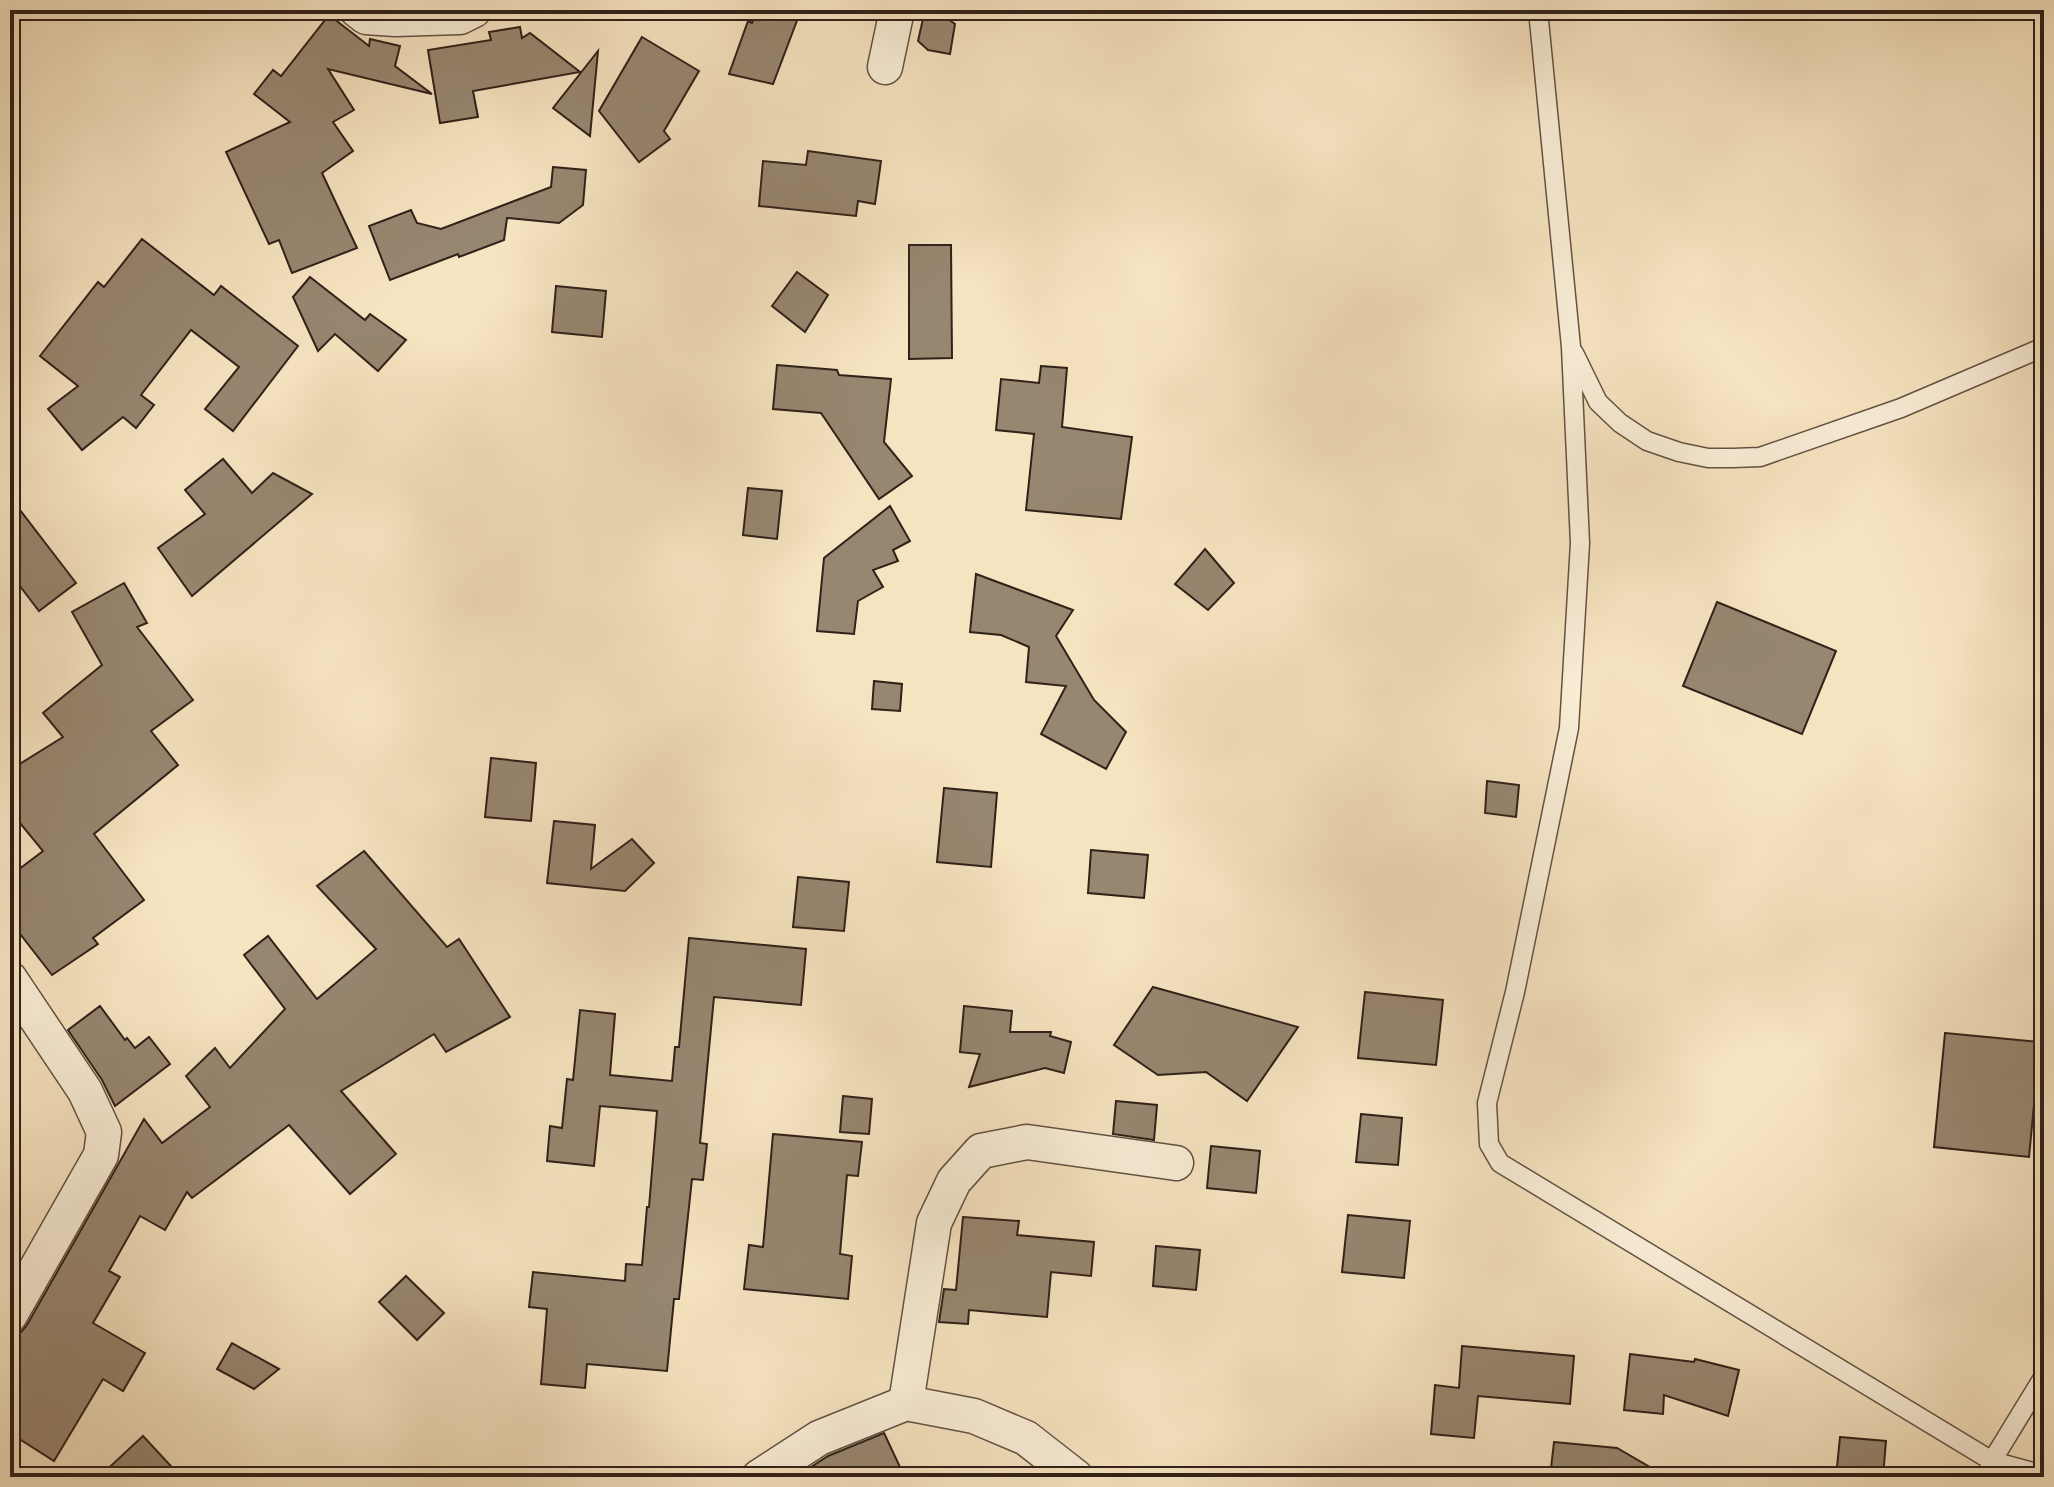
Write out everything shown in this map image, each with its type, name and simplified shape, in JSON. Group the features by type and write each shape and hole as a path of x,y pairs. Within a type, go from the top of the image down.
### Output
{"street":[{"path":"357,10 366,17 395,19 460,17 474,10"},
{"path":"885,67 897,10"},
{"path":"10,1315 101,1155 104,1132 85,1091 13,990"},
{"path":"906,1403 934,1223 954,1181 981,1151 1027,1142 1176,1163"},
{"path":"759,1477 819,1438 906,1403 974,1416 1026,1438 1076,1477"}],"lane":[{"path":"1538,10 1571,347 1580,543 1569,728 1515,992 1487,1103 1489,1144 1500,1163 1989,1469 2044,1475"},
{"path":"1571,347 1598,402 1620,423 1647,441 1708,458 1760,457 1901,408 2044,347"},
{"path":"1989,1469 2044,1376"}],"building":[{"path":"757,10 801,10 773,84 729,74 748,21 752,23"},
{"path":"925,10 935,10 955,24 950,54 928,50 918,41"},
{"path":"329,15 369,46 370,39 400,46 395,66 432,94 328,69 354,110 333,122 353,151 322,173 357,248 292,273 279,240 269,244 226,152 290,122 254,94 273,70 281,76"},
{"path":"520,27 522,38 530,33 580,72 473,91 478,117 440,123 428,50 491,40 489,32"},
{"path":"642,37 699,71 664,131 670,139 639,162 599,111"},
{"path":"598,51 590,136 553,108"},
{"path":"808,151 881,161 875,204 858,201 856,216 759,206 763,161 806,165"},
{"path":"553,167 586,170 583,205 559,223 507,218 504,240 390,280 369,226 411,210 417,223 441,229 551,187"},
{"path":"142,239 214,295 221,286 298,346 233,431 205,409 239,367 191,330 141,395 154,405 136,428 123,417 82,450 48,409 78,386 40,356 98,282 104,287"},
{"path":"909,245 951,245 952,358 909,359"},
{"path":"797,272 828,295 805,332 772,306"},
{"path":"310,277 365,320 370,314 406,340 378,371 335,334 318,351 293,297"},
{"path":"556,286 606,291 602,337 552,332"},
{"path":"777,365 891,379 884,442 912,476 879,499 821,413 773,409"},
{"path":"1041,366 1067,368 1062,427 1132,437 1121,519 1026,510 1034,434 996,430 1001,379 1039,383"},
{"path":"223,459 252,493 273,473 312,494 192,596 158,548 205,514 185,490"},
{"path":"748,488 782,491 777,539 743,535"},
{"path":"10,497 76,583 39,611 10,573"},
{"path":"890,506 910,541 893,550 898,561 873,570 883,587 858,601 854,634 817,631 824,558"},
{"path":"1205,549 1234,583 1208,610 1175,584"},
{"path":"976,574 1073,610 1056,636 1094,700 1126,732 1106,769 1041,734 1066,686 1026,682 1029,647 1001,635 970,632"},
{"path":"124,583 147,623 137,627 193,700 151,731 178,765 94,834 144,900 93,938 98,944 52,975 10,921 10,876 43,851 10,811 10,770 63,737 43,713 102,665 72,612"},
{"path":"1717,602 1836,651 1802,734 1683,686"},
{"path":"874,681 902,684 900,711 872,709"},
{"path":"491,758 536,763 531,821 485,817"},
{"path":"1487,781 1519,785 1516,817 1485,813"},
{"path":"944,788 997,793 991,867 937,862"},
{"path":"554,821 595,825 591,869 632,839 654,863 625,891 547,883"},
{"path":"1091,850 1148,855 1144,898 1088,893"},
{"path":"364,851 447,947 459,939 510,1017 446,1052 434,1034 341,1091 396,1154 350,1194 289,1125 192,1198 187,1192 165,1230 140,1216 109,1271 120,1277 93,1323 145,1353 123,1391 103,1379 54,1461 10,1433 10,1340 13,1334 21,1332 27,1325 144,1119 162,1143 210,1107 186,1076 215,1048 230,1068 285,1009 244,955 268,936 317,999 376,949 317,886"},
{"path":"798,877 849,882 844,931 793,927"},
{"path":"689,938 806,949 801,1005 714,997 700,1143 707,1144 703,1180 692,1179 679,1299 674,1299 667,1371 587,1364 585,1388 541,1384 547,1309 529,1307 533,1272 625,1281 626,1264 642,1265 649,1207 657,1111 600,1106 594,1166 547,1161 550,1126 562,1128 567,1079 573,1080 580,1010 615,1014 610,1075 672,1081 675,1047 679,1047"},
{"path":"1153,987 1298,1027 1247,1101 1206,1072 1158,1075 1114,1045"},
{"path":"1365,992 1443,1000 1436,1065 1358,1058"},
{"path":"100,1006 125,1040 127,1038 135,1048 149,1037 170,1064 115,1106 102,1080 68,1030"},
{"path":"964,1006 1012,1011 1010,1032 1051,1032 1050,1036 1071,1042 1064,1073 1045,1068 969,1087 980,1054 960,1052"},
{"path":"1945,1033 2040,1042 2029,1157 1934,1147"},
{"path":"843,1096 872,1099 869,1134 840,1132"},
{"path":"1116,1101 1157,1105 1154,1140 1113,1134"},
{"path":"1361,1114 1402,1118 1398,1165 1356,1162"},
{"path":"773,1134 862,1142 858,1176 847,1175 840,1254 852,1256 848,1299 744,1289 749,1245 763,1247"},
{"path":"1211,1146 1260,1151 1256,1193 1207,1188"},
{"path":"1348,1215 1410,1221 1404,1278 1342,1272"},
{"path":"963,1217 1019,1221 1017,1235 1094,1242 1091,1276 1051,1272 1047,1317 969,1310 968,1324 939,1322 944,1289 956,1290"},
{"path":"1156,1246 1200,1250 1196,1290 1153,1286"},
{"path":"406,1276 444,1313 417,1340 379,1302"},
{"path":"232,1343 279,1369 254,1389 217,1369"},
{"path":"1462,1346 1574,1356 1570,1404 1478,1396 1474,1438 1431,1434 1435,1385 1459,1388"},
{"path":"1630,1354 1694,1362 1695,1359 1739,1370 1728,1416 1664,1395 1663,1414 1624,1410"},
{"path":"884,1433 900,1467 879,1477 796,1477 828,1456"},
{"path":"143,1436 181,1477 99,1477"},
{"path":"1840,1437 1886,1441 1883,1477 1836,1477"},
{"path":"1554,1442 1617,1448 1667,1477 1550,1477"}]}
